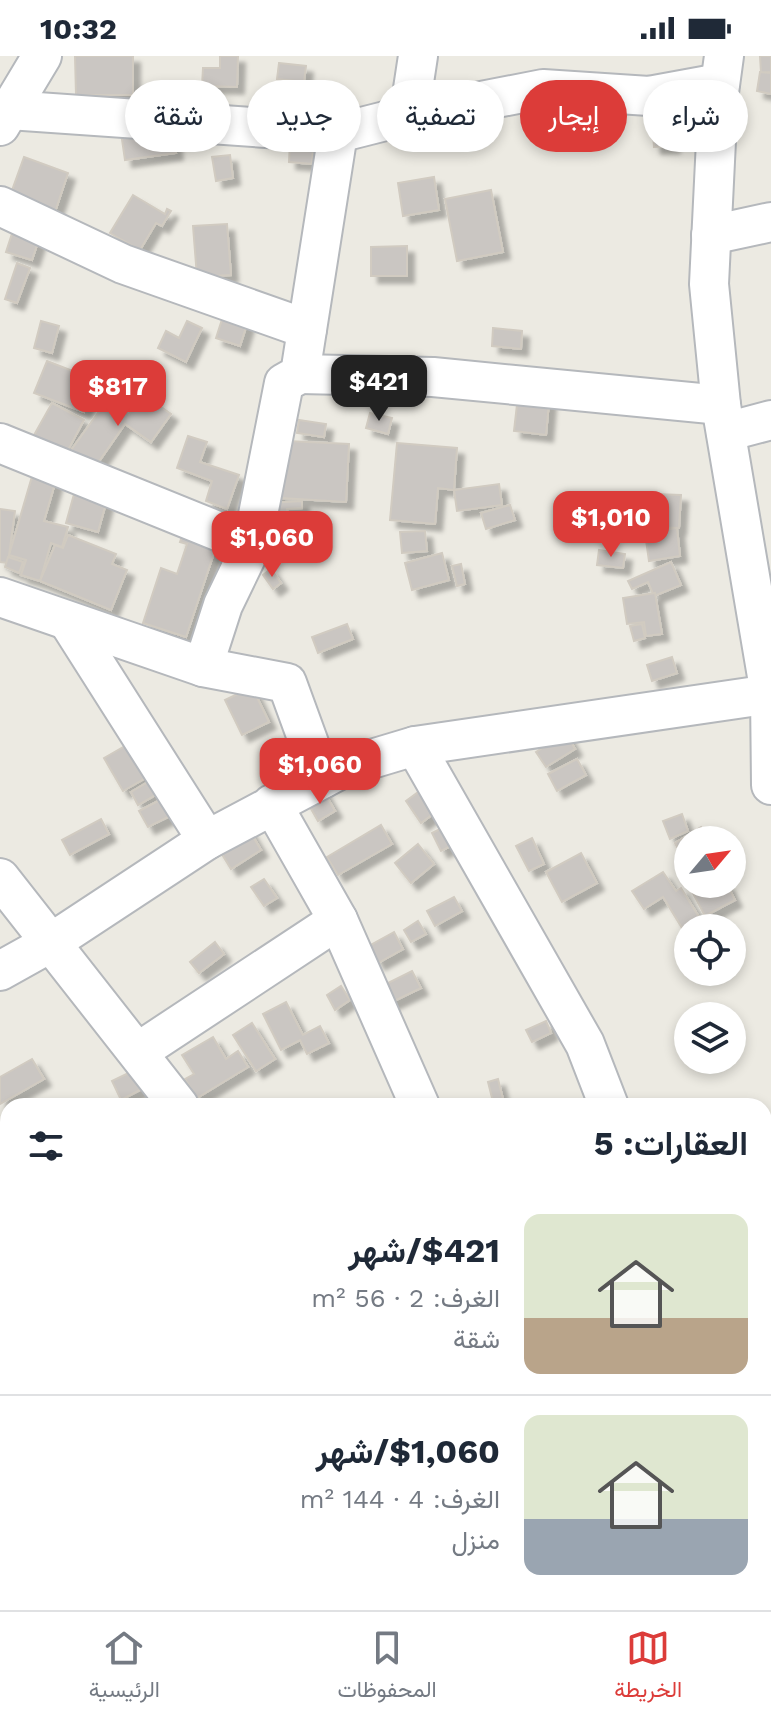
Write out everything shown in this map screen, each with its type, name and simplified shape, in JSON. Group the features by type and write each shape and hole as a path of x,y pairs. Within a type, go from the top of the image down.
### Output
{"street":[{"path":"42,56 5,118 247,129"},
{"path":"414,80 418,56"},
{"path":"504,97 543,89 649,96 722,70 709,284 723,419 771,694 771,785"},
{"path":"300,374 335,152"},
{"path":"0,206 123,264 307,329"},
{"path":"711,235 771,222"},
{"path":"203,667 223,605 252,545 284,383 300,374 433,377 723,419 771,420"},
{"path":"0,443 252,545"},
{"path":"0,597 203,667 287,683 322,779"},
{"path":"68,621 207,840"},
{"path":"0,971 52,942 207,840 345,767 415,746 771,694"},
{"path":"415,746 585,1044 606,1098"},
{"path":"272,804 338,920 416,1098"},
{"path":"0,878 173,1098"},
{"path":"138,1052 338,920"}],"building":[{"path":"75,56 133,56 133,80 125,80 125,95 76,95"},
{"path":"220,56 238,56 237,87 231,87 231,80 202,80 203,68 220,68"},
{"path":"760,56 771,56 771,72 761,73"},
{"path":"279,63 306,66 304,80 277,79"},
{"path":"760,72 771,73 771,94 757,91"},
{"path":"125,118 125,152 176,153 125,160 119,119"},
{"path":"289,152 313,152 312,164 289,162"},
{"path":"230,155 233,178 216,181 212,157"},
{"path":"24,157 68,173 55,212 10,196"},
{"path":"434,177 439,210 403,216 398,183"},
{"path":"491,190 503,252 457,261 445,199"},
{"path":"133,195 165,214 167,209 171,211 162,226 156,223 140,250 110,233"},
{"path":"19,212 45,221 32,260 6,252"},
{"path":"227,224 231,275 197,277 193,226"},
{"path":"407,246 407,276 371,276 371,247"},
{"path":"17,263 30,268 17,303 5,299"},
{"path":"224,313 248,321 240,346 216,338"},
{"path":"41,321 59,326 52,353 34,348"},
{"path":"187,321 202,328 186,362 158,348 166,331 179,338"},
{"path":"493,328 522,331 521,349 492,346"},
{"path":"47,361 96,380 84,412 34,393"},
{"path":"519,387 550,391 546,435 514,431"},
{"path":"143,394 171,414 151,442 125,424 93,470 69,453 108,399 129,414"},
{"path":"52,403 84,420 67,452 34,435"},
{"path":"370,413 392,418 388,434 366,428"},
{"path":"299,420 326,424 324,437 297,433"},
{"path":"188,436 207,442 200,462 239,475 227,509 206,501 212,481 177,468"},
{"path":"266,440 349,444 346,502 264,497"},
{"path":"397,443 457,448 454,490 438,488 435,524 390,520"},
{"path":"33,473 56,480 44,521 68,527 62,547 51,543 40,581 21,575 26,560 9,555"},
{"path":"499,484 502,505 457,511 454,490"},
{"path":"76,487 108,496 98,532 66,523"},
{"path":"654,494 681,495 679,528 653,527"},
{"path":"302,501 302,508 287,509 288,529 299,528 300,549 254,552 250,504"},
{"path":"510,505 515,520 486,529 481,513"},
{"path":"0,509 15,511 8,563 0,562"},
{"path":"189,516 221,532 186,637 143,623 161,568 177,574 187,544 180,542"},
{"path":"677,528 680,556 649,561 645,533"},
{"path":"425,531 427,551 402,553 400,532"},
{"path":"68,535 116,554 112,564 127,570 111,610 40,581 55,545 63,548"},
{"path":"599,550 625,554 623,568 597,565"},
{"path":"442,553 449,580 412,590 405,563"},
{"path":"8,557 23,562 19,573 5,567"},
{"path":"671,562 681,585 654,596 648,582 632,589 628,581"},
{"path":"461,564 465,584 457,586 452,566"},
{"path":"271,569 281,583 273,589 263,575"},
{"path":"655,593 662,634 646,636 644,622 627,624 623,598"},
{"path":"347,624 353,639 318,653 312,637"},
{"path":"642,624 645,638 634,641 630,626"},
{"path":"672,657 677,673 652,681 647,665"},
{"path":"252,687 269,722 242,735 225,700"},
{"path":"151,731 170,764 123,791 104,758"},
{"path":"566,733 575,749 546,767 536,752"},
{"path":"577,759 586,775 557,791 548,774"},
{"path":"170,769 178,782 138,805 131,792"},
{"path":"179,790 188,807 148,827 139,811"},
{"path":"323,790 335,811 318,821 306,800"},
{"path":"421,790 437,811 421,823 406,801"},
{"path":"682,814 686,826 674,826 674,837 670,839 663,821"},
{"path":"240,815 261,850 231,869 209,833"},
{"path":"101,819 109,834 70,855 62,840"},
{"path":"456,821 465,839 441,851 432,833"},
{"path":"381,825 392,844 338,875 327,857"},
{"path":"532,838 544,864 529,871 516,846"},
{"path":"418,844 434,864 411,883 395,863"},
{"path":"581,853 597,883 562,902 546,872"},
{"path":"663,872 674,888 674,898 687,898 697,914 674,915 663,897 644,909 632,891"},
{"path":"264,879 277,898 264,906 251,887"},
{"path":"454,897 462,911 435,926 427,911"},
{"path":"695,898 735,900 709,914 704,914"},
{"path":"418,921 426,934 411,942 404,930"},
{"path":"394,932 403,949 378,963 369,946"},
{"path":"215,942 224,954 199,973 190,962"},
{"path":"412,971 421,988 388,1004 380,987"},
{"path":"341,986 350,1000 335,1010 327,995"},
{"path":"286,1002 303,1035 320,1026 329,1043 307,1054 300,1040 281,1050 263,1014"},
{"path":"546,1021 551,1033 532,1042 526,1030"},
{"path":"252,1023 275,1059 256,1071 233,1035"},
{"path":"213,1037 226,1059 238,1051 248,1067 197,1098 185,1079 194,1074 182,1055"},
{"path":"32,1059 44,1079 11,1098 0,1098 0,1077"},
{"path":"151,1062 161,1079 125,1098 120,1098 112,1081"},
{"path":"498,1079 503,1098 492,1098 488,1082"}]}
